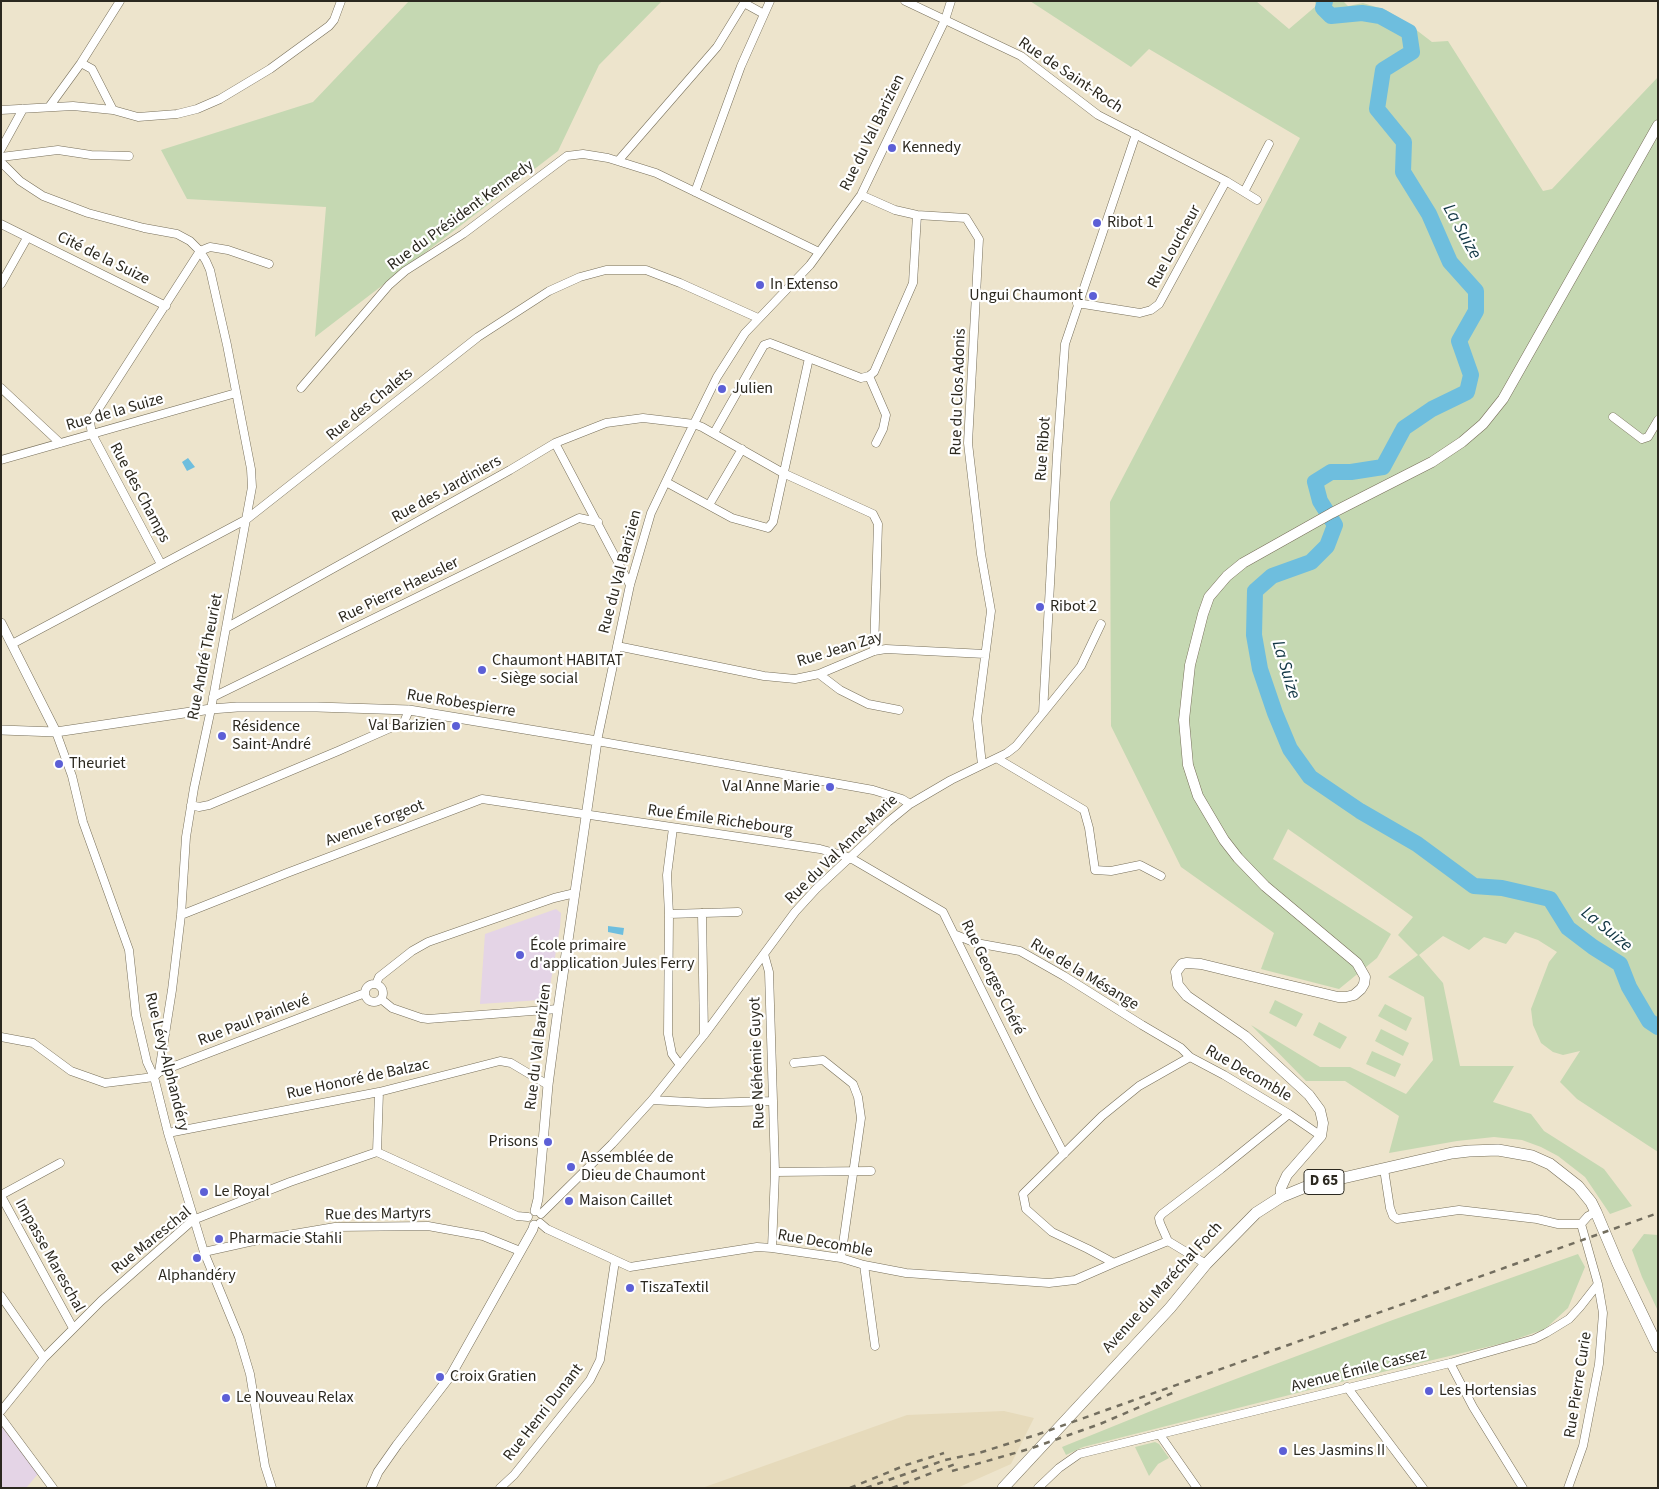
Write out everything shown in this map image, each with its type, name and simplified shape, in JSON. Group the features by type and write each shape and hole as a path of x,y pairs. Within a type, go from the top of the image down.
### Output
{"main road":[{"path":"1281,1197 1280,1188 1287,1175 1321,1136 1323,1129 1322,1117 1316,1103 1245,1036 1195,1003 1182,992 1178,985 1176,972 1178,968 1187,963 1201,964 1338,997 1354,995 1364,984 1365,977 1356,963 1264,886 1238,858 1224,840 1198,796 1188,765 1184,720 1190,665 1203,614 1209,597 1227,576 1243,564 1328,515 1432,462 1462,442 1483,424 1503,400 1658,126"},
{"name":"Avenue du Maréchal Foch","path":"1003,1488 1170,1308 1206,1264 1261,1209 1293,1191 1326,1181 1452,1153 1498,1150 1522,1153 1541,1159 1570,1178 1584,1192 1596,1212 1618,1264 1658,1347"}],"street":[{"path":"49,107 81,63 120,1"},
{"path":"1,110 73,106 113,110 138,117 177,114 197,109 220,99 270,69 329,26 334,20 341,1"},
{"path":"696,192 740,66 770,1"},
{"path":"905,1 945,20"},
{"name":"Rue du Val Barizien","path":"538,1212 548,1085 597,741 630,585 651,513 717,377 745,333 810,265 861,195 945,20 951,1"},
{"path":"618,162 717,47 744,3 764,14"},
{"name":"Rue de Saint-Roch","path":"945,20 1021,56 1098,114 1226,181 1257,200"},
{"path":"81,63 92,69 113,110"},
{"path":"1,149 23,109"},
{"name":"Rue Ribot","path":"1043,713 1065,344 1077,303 1136,134"},
{"path":"1244,192 1269,144"},
{"path":"1,157 58,150 91,155 129,156"},
{"name":"Rue du Président Kennedy","path":"301,388 389,285 405,272 463,234 567,156 583,154 656,173 820,252"},
{"name":"Rue André Theuriet","path":"1,162 20,180 43,196 88,213 144,228 177,234 190,241 200,251 210,270 251,469 252,487 247,519 186,837 181,916 172,990 156,1075"},
{"name":"Rue Loucheur","path":"1077,303 1140,313 1151,310 1159,304 1226,181"},
{"name":"Rue du Clos Adonis","path":"861,195 895,210 917,215 966,218 979,239 968,443 981,554 991,611 977,718 982,765"},
{"path":"714,433 764,345 770,343 861,378 869,376 874,372 913,284 917,215"},
{"name":"Cité de la Suize","path":"1,224 166,306"},
{"path":"1,284 27,238"},
{"path":"92,434 90,422 200,251 210,247 219,248 269,264"},
{"name":"Rue des Chalets","path":"12,644 247,519 478,337 549,291 580,277 606,270 646,270 758,318"},
{"path":"666,482 732,518 768,528 773,522 809,358"},
{"path":"869,376 886,415 883,429 876,443"},
{"path":"1,388 60,443"},
{"name":"Rue de la Suize","path":"1,460 236,393"},
{"path":"1613,417 1642,439 1648,437 1658,420"},
{"name":"Rue des Jardiniers","path":"226,628 555,443 606,423 642,418 694,424 714,433 783,473 873,514 878,524 874,651"},
{"name":"Rue des Champs","path":"92,434 161,564"},
{"path":"555,443 630,585"},
{"path":"709,505 742,450"},
{"name":"Rue Pierre Haeusler","path":"213,697 579,518 598,522"},
{"name":"Rue Lévy-Alphandéry","path":"1,623 56,732 72,776 83,822 129,950 136,1015 148,1062 156,1075 168,1133 193,1220 239,1337 250,1374 265,1466 272,1488"},
{"path":"1101,624 1081,666 1016,746 998,759 1084,810 1089,828 1095,870 1111,871 1140,864 1161,876"},
{"name":"Rue Jean Zay","path":"617,646 764,676 794,679 819,674 874,651 886,648 985,654"},
{"path":"819,674 840,690 868,704 899,710"},
{"name":"Rue Robespierre","path":"1,730 56,732 211,709 237,707 409,710 873,790 902,799 910,804"},
{"path":"191,806 209,805 338,752 404,722 409,710"},
{"name":"Rue du Val Anne-Marie","path":"534,1222 531,1212 538,1212 612,1144 652,1100 704,1035 795,912 813,893 888,822 910,804 951,780 998,759"},
{"name":"Avenue Forgeot","path":"181,916 286,872 482,799 586,814"},
{"name":"Rue Émile Richebourg","path":"586,814 820,849 850,858"},
{"path":"674,828 667,875 669,914 668,1034 672,1054 680,1065"},
{"name":"Rue Georges Chéré","path":"850,858 943,912 1064,1154"},
{"path":"376,984 379,977 412,951 428,942 554,898 575,893"},
{"path":"669,914 738,912"},
{"path":"702,913 704,1035"},
{"name":"Rue de la Mésange","path":"956,935 976,943 1020,951 1182,1048 1190,1057"},
{"name":"Rue Néhémie Guyot","path":"764,954 770,972 774,1172 772,1248"},
{"path":"376,984 382,988 383,996 377,1002 369,1000 365,993 368,986 376,984"},
{"name":"Rue Paul Painlevé","path":"1,1037 33,1043 72,1071 105,1083 156,1075 365,993"},
{"path":"381,999 392,1008 428,1019 558,1009"},
{"name":"Rue Decomble","path":"1114,1263 1052,1232 1026,1209 1023,1194 1102,1116 1139,1086 1190,1057 1224,1075 1321,1136"},
{"path":"794,1063 823,1060 853,1084 858,1097 861,1118 841,1258"},
{"name":"Rue Honoré de Balzac","path":"168,1133 378,1092 500,1061 511,1064 548,1085"},
{"path":"378,1092 376,1152 517,1216 534,1222 542,1218 538,1212"},
{"path":"652,1100 707,1103 773,1101"},
{"path":"1206,1264 1168,1241 1160,1223 1162,1214 1288,1114"},
{"name":"Rue Mareschal","path":"1,1411 44,1358 101,1301 193,1220 290,1182 376,1152"},
{"path":"1,1195 60,1163"},
{"path":"1384,1169 1390,1208 1393,1216 1397,1219 1460,1210 1537,1219 1558,1224 1581,1224 1588,1216 1596,1212"},
{"path":"774,1172 871,1171"},
{"name":"Impasse Mareschal","path":"1,1195 74,1328"},
{"path":"371,1488 378,1472 451,1374 533,1229 534,1222"},
{"name":"Rue Decomble","path":"534,1222 630,1267 757,1247 841,1258 864,1265 906,1273 1049,1283 1075,1280 1168,1241"},
{"path":"1581,1224 1598,1284"},
{"name":"Rue des Martyrs","path":"204,1252 258,1240 335,1227 428,1226 483,1236 520,1251"},
{"name":"Rue Henri Dunant","path":"500,1488 514,1474 590,1380 600,1360 615,1261"},
{"path":"864,1265 875,1346"},
{"name":"Avenue Émile Cassez","path":"1038,1488 1059,1468 1079,1454 1450,1363 1534,1339 1569,1319 1598,1284"},
{"name":"Rue Pierre Curie","path":"1568,1488 1583,1446 1599,1364 1603,1313 1598,1284"},
{"path":"1,1296 44,1358"},
{"path":"1450,1363 1469,1400 1523,1488"},
{"path":"1347,1387 1422,1488"},
{"path":"1,1418 53,1488"},
{"path":"1160,1435 1197,1488"}],"shaded area":[{"name":"École primaire d'application Jules Ferry","path":"556,909 561,913 560,927 549,993 546,993 541,1000 480,1004 485,934"},
{"path":"1004,1411 1034,1418 1011,1464 957,1488 702,1488 907,1415"},
{"path":"1,1427 4,1427 38,1474 26,1488 1,1488"}],"green space":[{"path":"409,1 662,1 599,65 558,151 315,337 326,207 187,199 161,150 313,102"},
{"path":"1030,1 1256,1 1289,29 1316,6 1315,1 1343,1 1348,6 1363,3 1386,10 1406,22 1432,42 1448,41 1543,191 1552,189 1658,77 1658,1152 1577,1099 1560,1082 1580,1051 1563,1055 1553,1052 1541,1043 1533,1025 1531,1009 1549,962 1557,952 1538,940 1515,932 1506,944 1484,937 1469,950 1443,936 1419,955 1443,983 1460,1066 1514,1066 1493,1102 1531,1114 1544,1131 1604,1169 1632,1206 1610,1214 1585,1177 1558,1156 1522,1140 1494,1137 1457,1141 1389,1153 1399,1116 1345,1081 1306,1081 1251,1025 1320,1067 1350,1067 1406,1094 1433,1060 1424,997 1388,977 1418,955 1398,935 1413,917 1288,829 1273,859 1391,934 1377,958 1339,989 1261,969 1274,933 1181,867 1111,726 1110,502 1300,138 1149,49 1131,67"},
{"path":"1275,1000 1303,1014 1296,1027 1269,1013"},
{"path":"1385,1004 1412,1018 1406,1031 1378,1016"},
{"path":"1319,1022 1347,1037 1340,1049 1313,1035"},
{"path":"1381,1029 1409,1043 1403,1056 1375,1041"},
{"path":"1372,1051 1401,1064 1395,1077 1366,1064"},
{"path":"1644,1234 1658,1235 1658,1311 1632,1250"},
{"path":"1578,1254 1585,1267 1568,1308 1545,1329 1508,1342 1083,1447 1066,1455 1062,1447 1156,1409 1390,1321"},
{"path":"1155,1442 1159,1444 1169,1458 1158,1464 1149,1476 1135,1447"}],"water":[{"path":"188,458 195,467 187,471 182,462"},
{"path":"608,926 624,928 623,935 608,932"}],"waterway":[{"name":"La Suize","path":"1325,1 1323,8 1331,16 1362,13 1380,16 1409,32 1412,52 1383,70 1377,109 1404,142 1403,172 1429,214 1450,262 1476,291 1476,311 1459,341 1471,375 1467,392 1432,409 1404,428 1383,467 1351,472 1331,472 1315,482 1320,501 1335,525 1327,546 1311,562 1272,576 1255,591 1254,635 1260,669 1290,749 1310,777 1360,811 1417,844 1474,886 1502,888 1550,899 1568,928 1620,964 1629,987 1649,1021 1658,1027"}],"railway":[{"path":"866,1488 945,1460 979,1453 1039,1434 1658,1213"},
{"path":"952,1471 1029,1449 1100,1424 1177,1391"},
{"path":"850,1488 906,1465 944,1453"},
{"path":"892,1488 958,1463"}],"place":[{"name":"Kennedy","path":"892,148"},
{"name":"Ribot 1","path":"1097,223"},
{"name":"In Extenso","path":"760,285"},
{"name":"Ungui Chaumont","path":"1093,296"},
{"name":"Julien","path":"722,389"},
{"name":"Ribot 2","path":"1040,607"},
{"name":"Chaumont HABITAT - Siège social","path":"482,670"},
{"name":"Val Barizien","path":"456,726"},
{"name":"Résidence Saint-André","path":"222,736"},
{"name":"Theuriet","path":"59,764"},
{"name":"Val Anne Marie","path":"830,787"},
{"name":"École primaire d'application Jules Ferry","path":"520,955"},
{"name":"Prisons","path":"548,1142"},
{"name":"Assemblée de Dieu de Chaumont","path":"571,1167"},
{"name":"Le Royal","path":"204,1192"},
{"name":"Maison Caillet","path":"569,1201"},
{"name":"Pharmacie Stahli","path":"219,1239"},
{"name":"Alphandéry","path":"197,1258"},
{"name":"TiszaTextil","path":"630,1288"},
{"name":"Croix Gratien","path":"440,1377"},
{"name":"Les Hortensias","path":"1429,1391"},
{"name":"Le Nouveau Relax","path":"226,1398"},
{"name":"Les Jasmins II","path":"1283,1451"}]}
